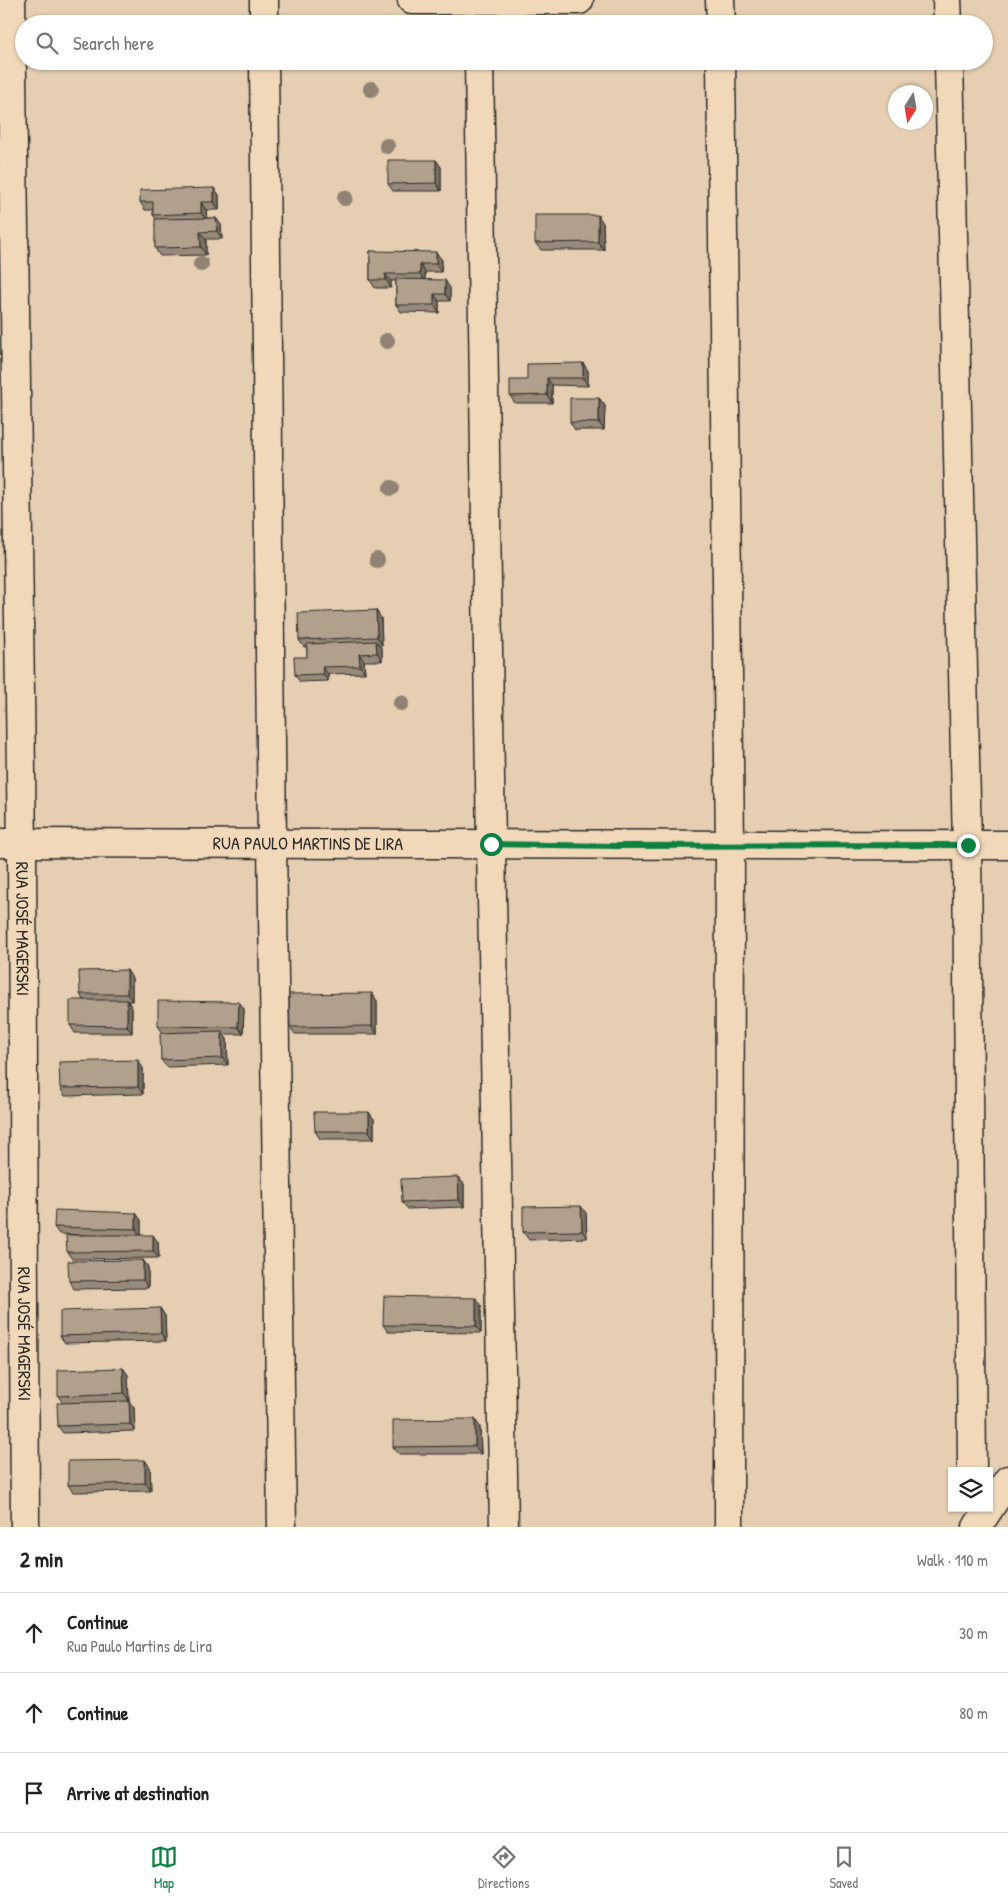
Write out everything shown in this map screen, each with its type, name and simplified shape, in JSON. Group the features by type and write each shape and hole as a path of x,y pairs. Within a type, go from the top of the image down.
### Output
{"street":[{"name":"RUA JOSÉ MAGERSKI","path":"11,0 10,843 25,1527"},
{"path":"264,0 264,15"},
{"path":"412,0 478,8 579,0"},
{"path":"720,0 721,15"},
{"path":"947,0 948,15"},
{"path":"264,70 272,843 282,1527"},
{"path":"479,70 504,1527"},
{"path":"721,70 730,846 729,1527"},
{"path":"949,70 968,845 972,1467"},
{"name":"RUA PAULO MARTINS DE LIRA","path":"10,843 616,846 1008,845"},
{"path":"977,1527 1008,1480"},
{"path":"972,1512 973,1527"}],"building":[{"path":"388,160 436,160 436,183 388,184"},
{"path":"214,188 214,202 201,202 201,213 153,215 153,202 140,202 140,190"},
{"path":"535,215 598,215 598,242 535,243"},
{"path":"216,218 217,231 200,232 201,247 155,248 155,219"},
{"path":"370,251 436,252 436,264 420,264 420,274 385,274 386,280 370,280"},
{"path":"396,279 445,280 445,294 434,294 434,305 396,305"},
{"path":"583,363 583,378 547,378 547,395 510,396 510,380 527,380 527,364"},
{"path":"570,398 599,398 599,423 570,422"},
{"path":"376,610 377,637 299,640 298,613"},
{"path":"376,641 377,653 359,654 360,666 322,667 323,674 295,675 294,657 307,657 307,644"},
{"path":"127,970 127,994 80,994 79,971"},
{"path":"372,993 372,1026 290,1027 289,994"},
{"path":"70,1000 127,1000 127,1026 70,1025"},
{"path":"158,1001 239,1002 238,1027 158,1026"},
{"path":"222,1031 222,1058 161,1060 160,1033"},
{"path":"138,1060 138,1087 60,1088 59,1062"},
{"path":"314,1112 369,1112 369,1131 315,1131"},
{"path":"458,1177 459,1200 402,1202 401,1179"},
{"path":"581,1206 582,1231 523,1232 523,1207"},
{"path":"55,1210 136,1213 136,1229 54,1227"},
{"path":"66,1235 153,1235 153,1251 67,1252"},
{"path":"143,1260 143,1280 69,1281 68,1261"},
{"path":"384,1296 476,1298 476,1326 383,1325"},
{"path":"160,1308 161,1333 60,1336 60,1311"},
{"path":"123,1368 124,1393 58,1396 58,1370"},
{"path":"129,1401 130,1424 58,1426 57,1403"},
{"path":"475,1419 475,1446 393,1447 393,1420"},
{"path":"145,1460 145,1483 68,1485 68,1461"}],"route":[{"path":"491,844 616,846 968,845"}]}
